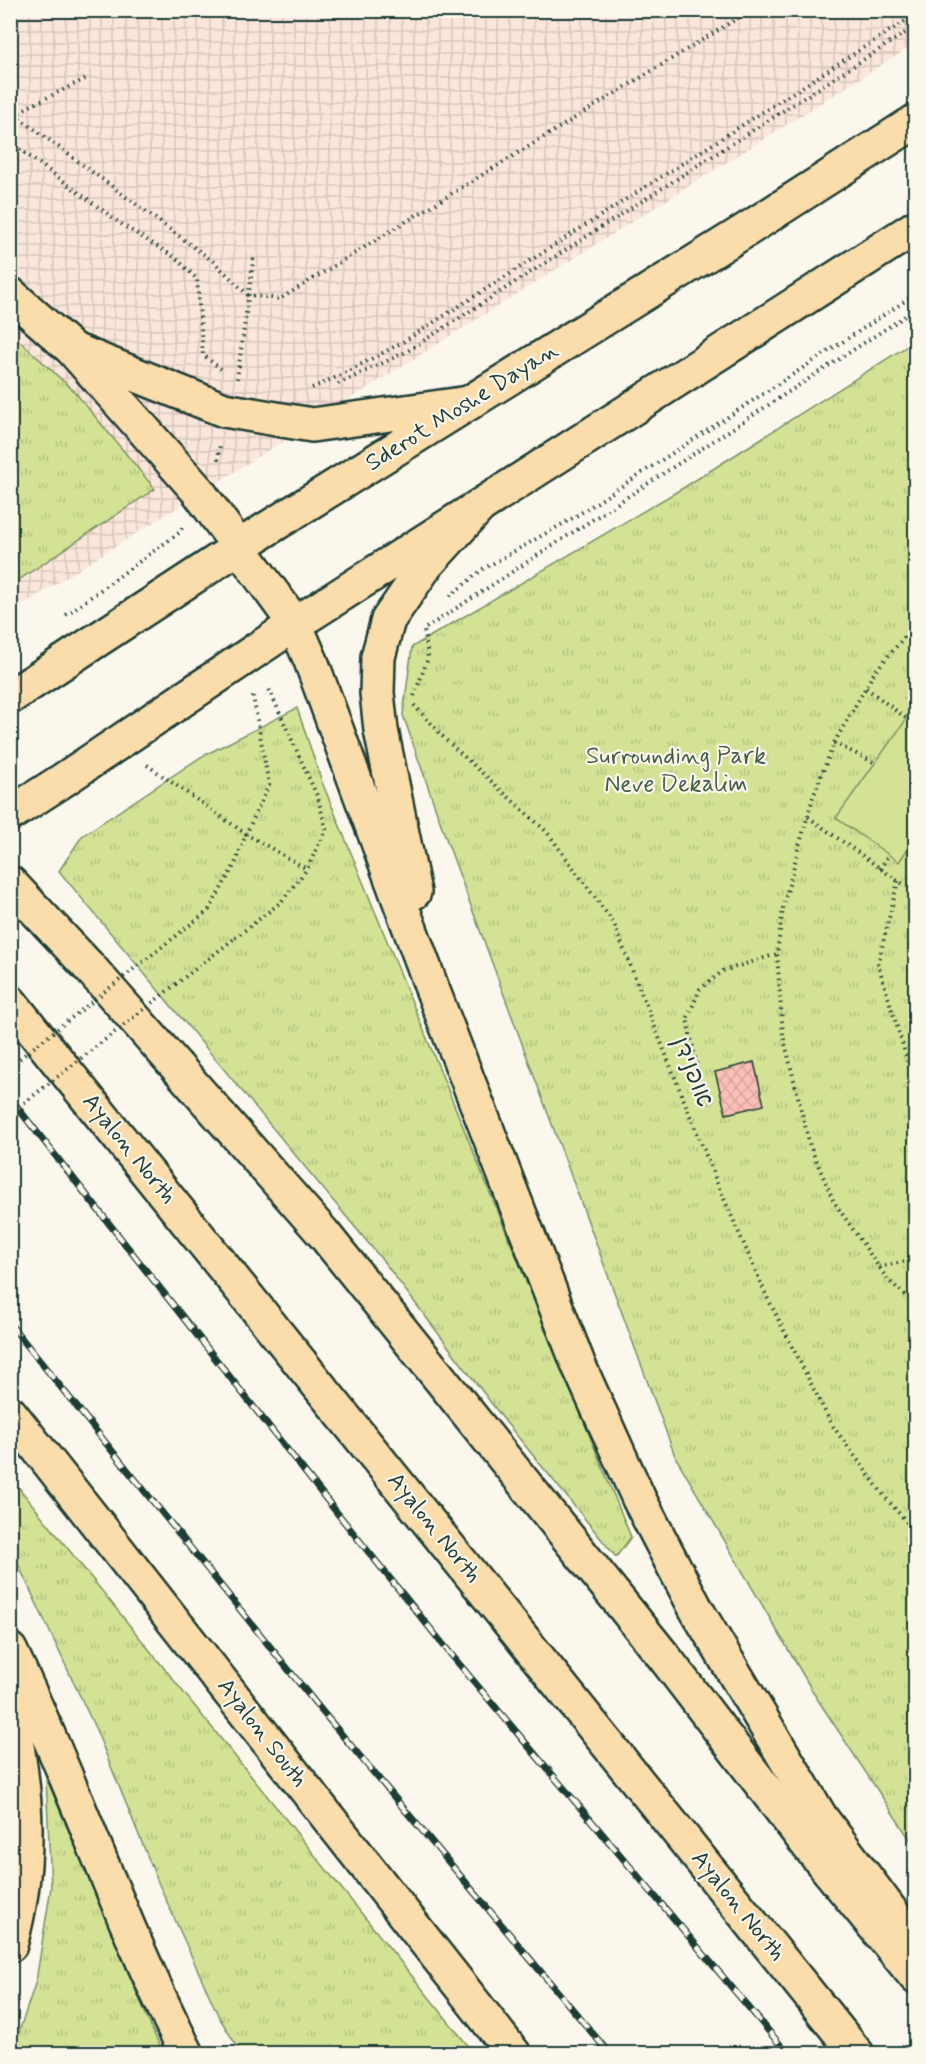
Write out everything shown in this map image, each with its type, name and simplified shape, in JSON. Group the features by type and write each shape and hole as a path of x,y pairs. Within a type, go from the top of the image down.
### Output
{"main road":[{"name":"Sderot Moshe Dayan","path":"10,697 239,547 743,232 915,121"},
{"path":"10,814 295,624 915,227"},
{"path":"10,294 72,349 198,491 295,624 433,991 579,1366 639,1499 696,1609 822,1818 915,1945"},
{"path":"72,349 224,410 312,425 469,403"},
{"path":"433,991 381,730 377,693 378,657 388,620 426,565 479,507"},
{"path":"10,883 91,969 323,1233 665,1658 808,1845 915,1977"},
{"name":"Ayalon North","path":"10,1002 857,2054"},
{"name":"Ayalon South","path":"10,1413 514,2054"},
{"path":"10,1650 70,1786 114,1896 187,2054"},
{"path":"10,1708 17,1742 27,1831 24,1881 18,1917 10,1945"}],"path":[{"path":"89,77 12,112 214,262 248,295 280,299 751,10"},
{"path":"310,389 402,342 915,14"},
{"path":"331,387 406,352 915,26"},
{"path":"10,142 124,226 177,258 197,279 203,355 236,381 247,383"},
{"path":"236,381 254,255"},
{"path":"446,599 483,569 573,518 915,294"},
{"path":"415,636 915,309"},
{"path":"58,621 180,532 198,491"},
{"path":"411,702 428,658 425,629 418,621"},
{"path":"915,623 874,673 834,743 813,797 783,908 777,954 783,1035 810,1146 834,1202 888,1280 915,1304"},
{"path":"10,1114 281,902 307,869 326,829 318,798 268,687"},
{"path":"866,688 907,718"},
{"name":"אופנידן","path":"407,694 411,702 448,742 547,832 613,922 717,1183 768,1299 832,1425 885,1497 915,1533"},
{"path":"10,1066 209,910 236,864 246,834 269,785 253,696"},
{"path":"834,743 875,764"},
{"path":"142,761 246,834 307,869"},
{"path":"808,817 880,869 915,891"},
{"path":"880,869 889,854"},
{"path":"898,881 878,964 915,1089"},
{"path":"699,1076 687,1019 700,989 723,971 777,954"},
{"path":"879,1267 915,1259"}],"shaded area":[{"path":"11,11 915,11 915,44 11,612"}],"green space":[{"path":"11,333 74,391 155,489 11,585"},
{"name":"Surrounding Park Neve Dekalim","path":"915,341 915,1847 816,1697 675,1456 448,844 403,715 412,647 683,488"},
{"path":"915,707 915,838 899,862 836,818"},
{"path":"297,708 322,782 631,1537 616,1557 505,1421 384,1262 59,871 82,836 201,757"},
{"path":"10,1478 474,2053 241,2053 219,2017 158,1882 97,1732 11,1549"},
{"path":"46,1777 163,2053 12,2053 36,1981 51,1887"}],"building":[{"path":"754,1062 764,1105 726,1114 715,1072"}],"railway":[{"path":"10,1098 454,1658 788,2054"},
{"path":"10,1324 321,1710 610,2054"}]}
